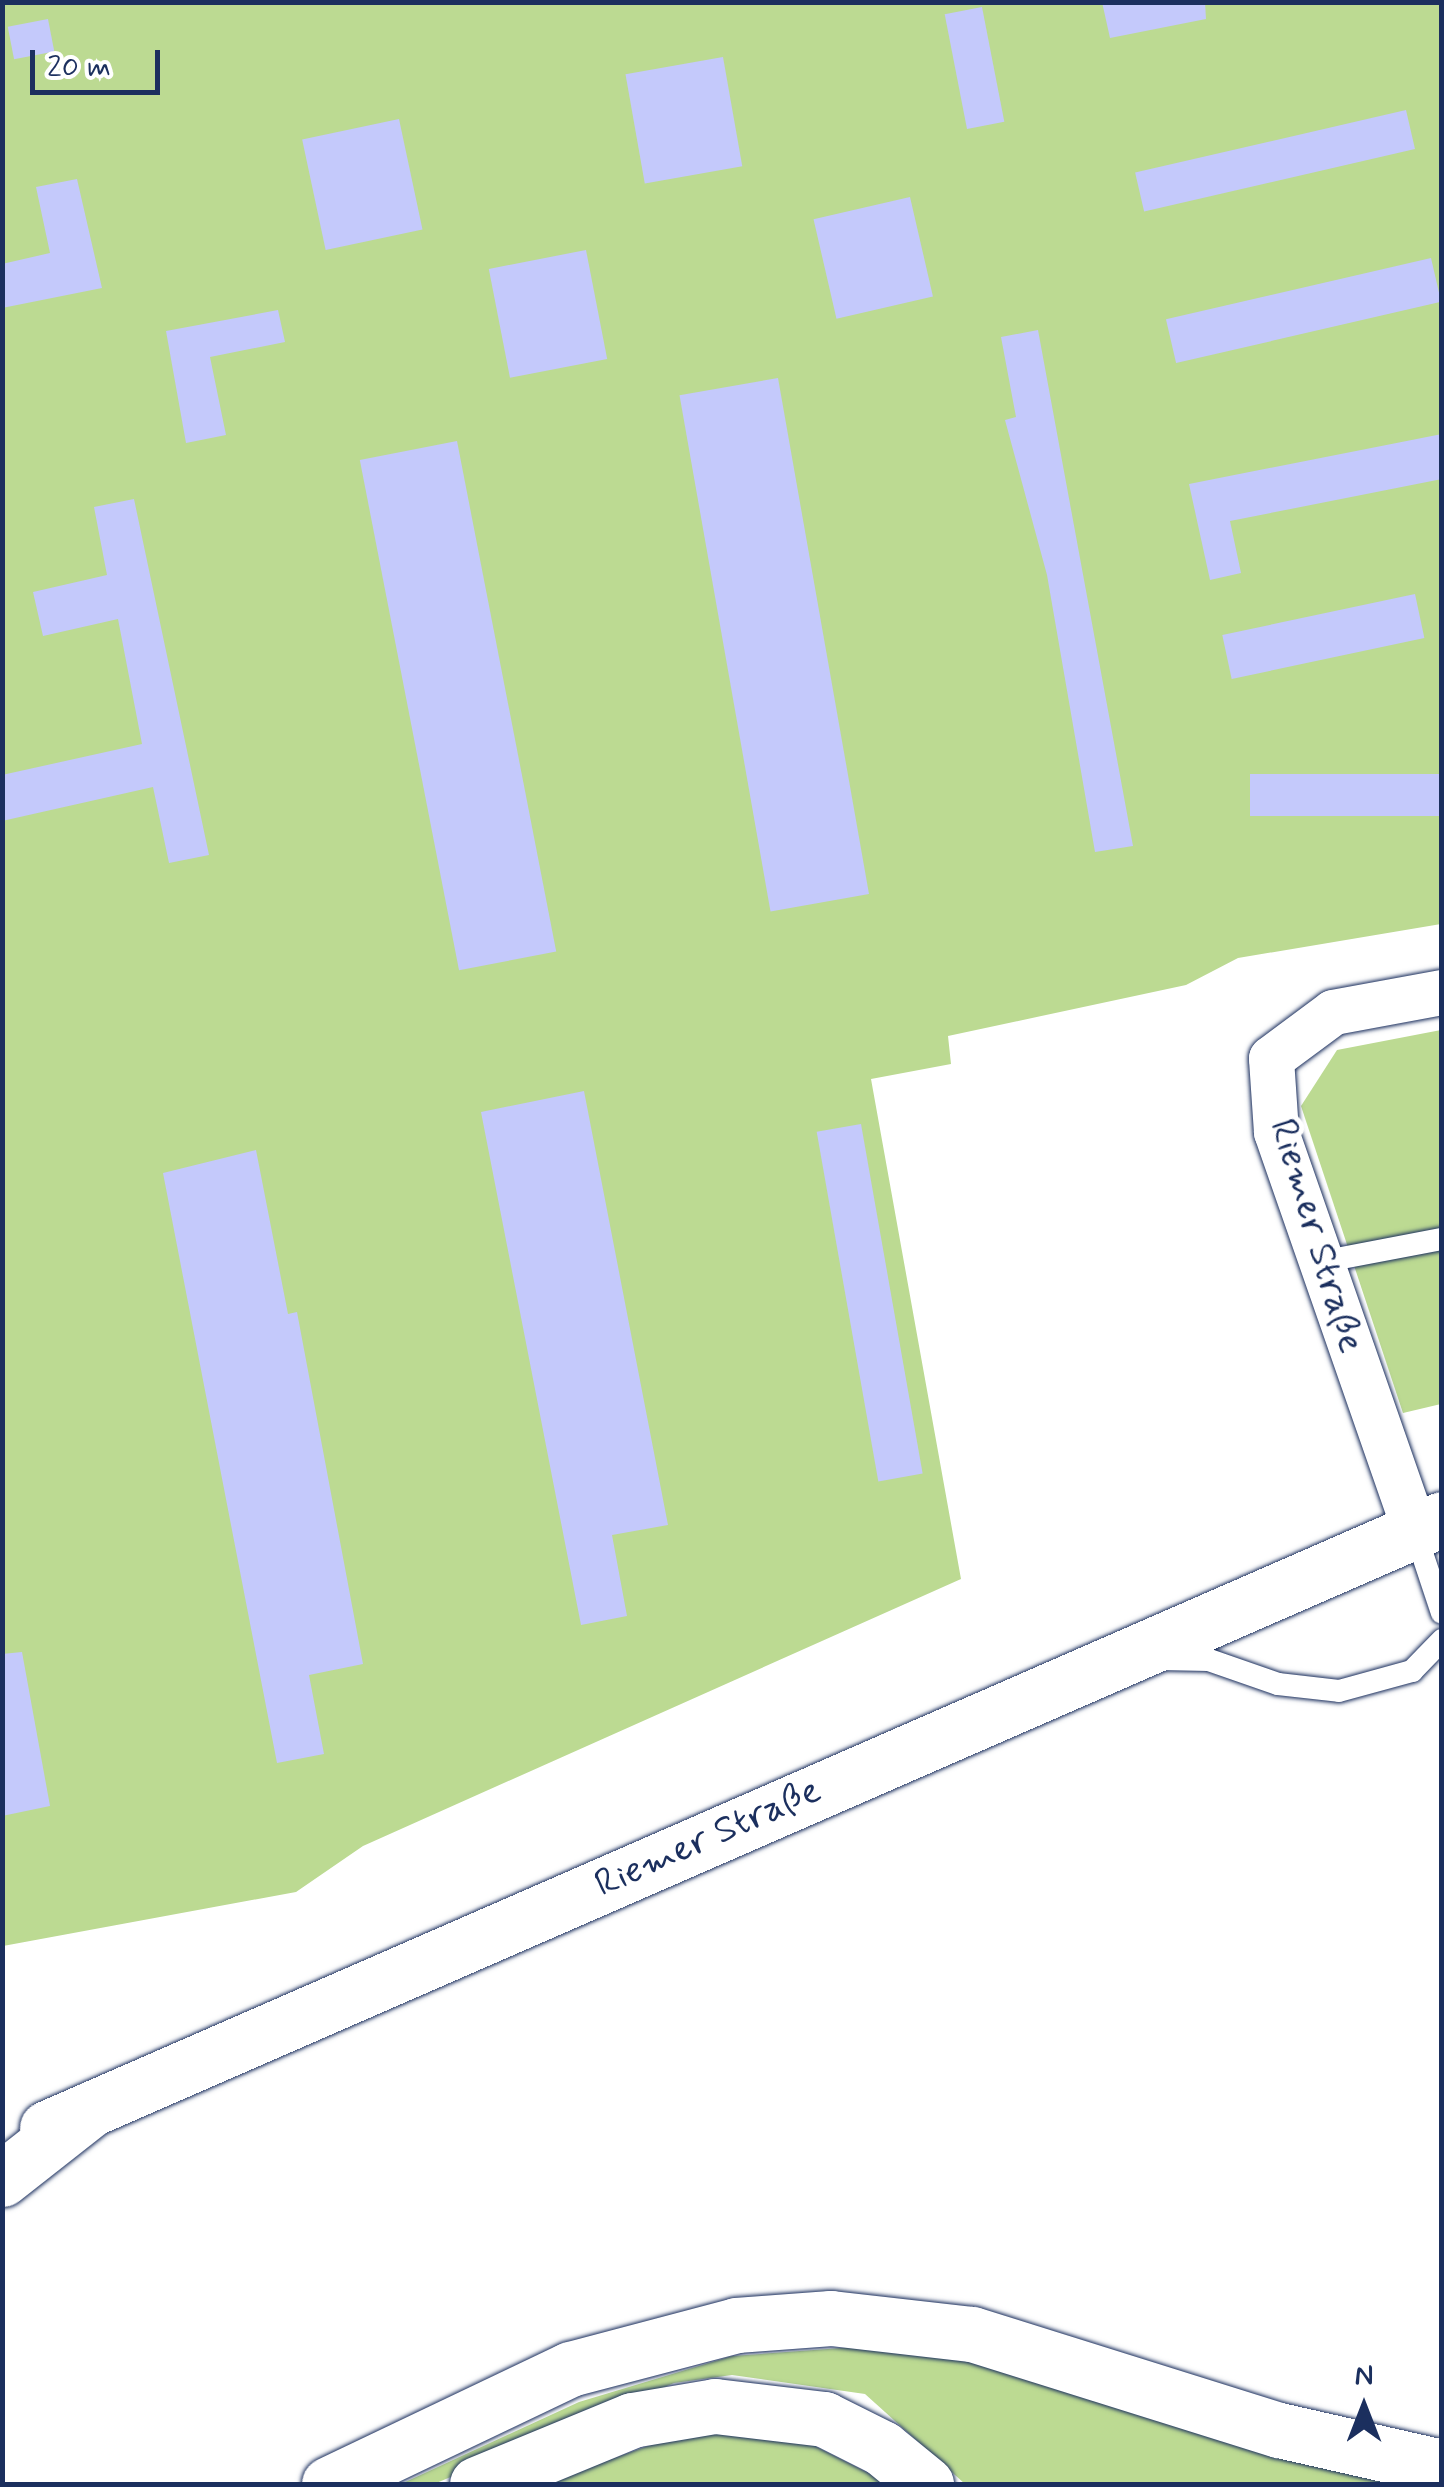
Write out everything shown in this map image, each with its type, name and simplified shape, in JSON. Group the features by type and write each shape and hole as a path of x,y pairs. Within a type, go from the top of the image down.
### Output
{"main road":[{"name":"Riemer Straße","path":"2,2147 1428,1525"},
{"path":"2,2179 91,2109"},
{"path":"329,2484 570,2369 736,2324 832,2318 972,2334 1279,2430 1442,2467"},
{"path":"477,2484 632,2420 715,2406 824,2419 882,2448 926,2484"}],"street":[{"name":"Riemer Straße","path":"1428,1525 1321,1262 1276,1132 1272,1058 1332,1012 1442,992"}],"lane":[{"path":"1321,1262 1442,1239"},
{"path":"1428,1525 1442,1613"},
{"path":"1122,1659 1209,1660 1278,1684 1339,1691 1412,1672 1442,1640"}],"green space":[{"path":"2,3 1442,3 1441,924 1238,958 1186,985 948,1036 951,1064 871,1079 961,1579 363,1846 296,1892 3,1946"},
{"path":"1441,1030 1441,1404 1403,1413 1301,1106 1337,1050"},
{"path":"869,2346 1032,2372 1428,2484 965,2484 865,2394 732,2375 674,2383 434,2484 401,2484 579,2402 732,2356"},
{"path":"773,2425 890,2484 542,2484 670,2438"}],"building":[{"path":"1102,2 1205,2 1206,19 1110,38"},
{"path":"982,7 1004,122 967,129 945,14"},
{"path":"48,19 54,51 14,59 8,27"},
{"path":"723,57 742,166 645,184 626,74"},
{"path":"1406,110 1415,149 1144,212 1135,173"},
{"path":"399,119 422,230 326,250 302,140"},
{"path":"77,179 102,288 2,308 2,264 50,253 36,187"},
{"path":"910,197 933,296 836,319 814,219"},
{"path":"586,250 607,359 510,378 489,269"},
{"path":"1431,258 1441,302 1176,363 1166,319"},
{"path":"278,310 285,342 210,357 226,435 186,443 166,331"},
{"path":"1038,330 1133,846 1095,852 1047,575 1005,420 1016,417 1001,337"},
{"path":"778,378 869,894 771,911 680,395"},
{"path":"1442,434 1442,479 1230,521 1241,573 1210,580 1189,484"},
{"path":"457,441 556,951 459,970 360,460"},
{"path":"134,499 209,855 169,863 153,787 2,821 2,775 142,744 118,619 43,636 33,592 107,575 94,507"},
{"path":"1415,594 1424,638 1232,679 1222,635"},
{"path":"1250,774 1442,774 1442,816 1250,816"},
{"path":"584,1091 668,1525 612,1535 627,1616 581,1625 481,1112"},
{"path":"861,1124 923,1474 878,1481 817,1132"},
{"path":"256,1150 288,1314 297,1312 363,1664 309,1675 324,1754 277,1763 163,1173"},
{"path":"22,1652 50,1806 2,1816 2,1654"}]}
